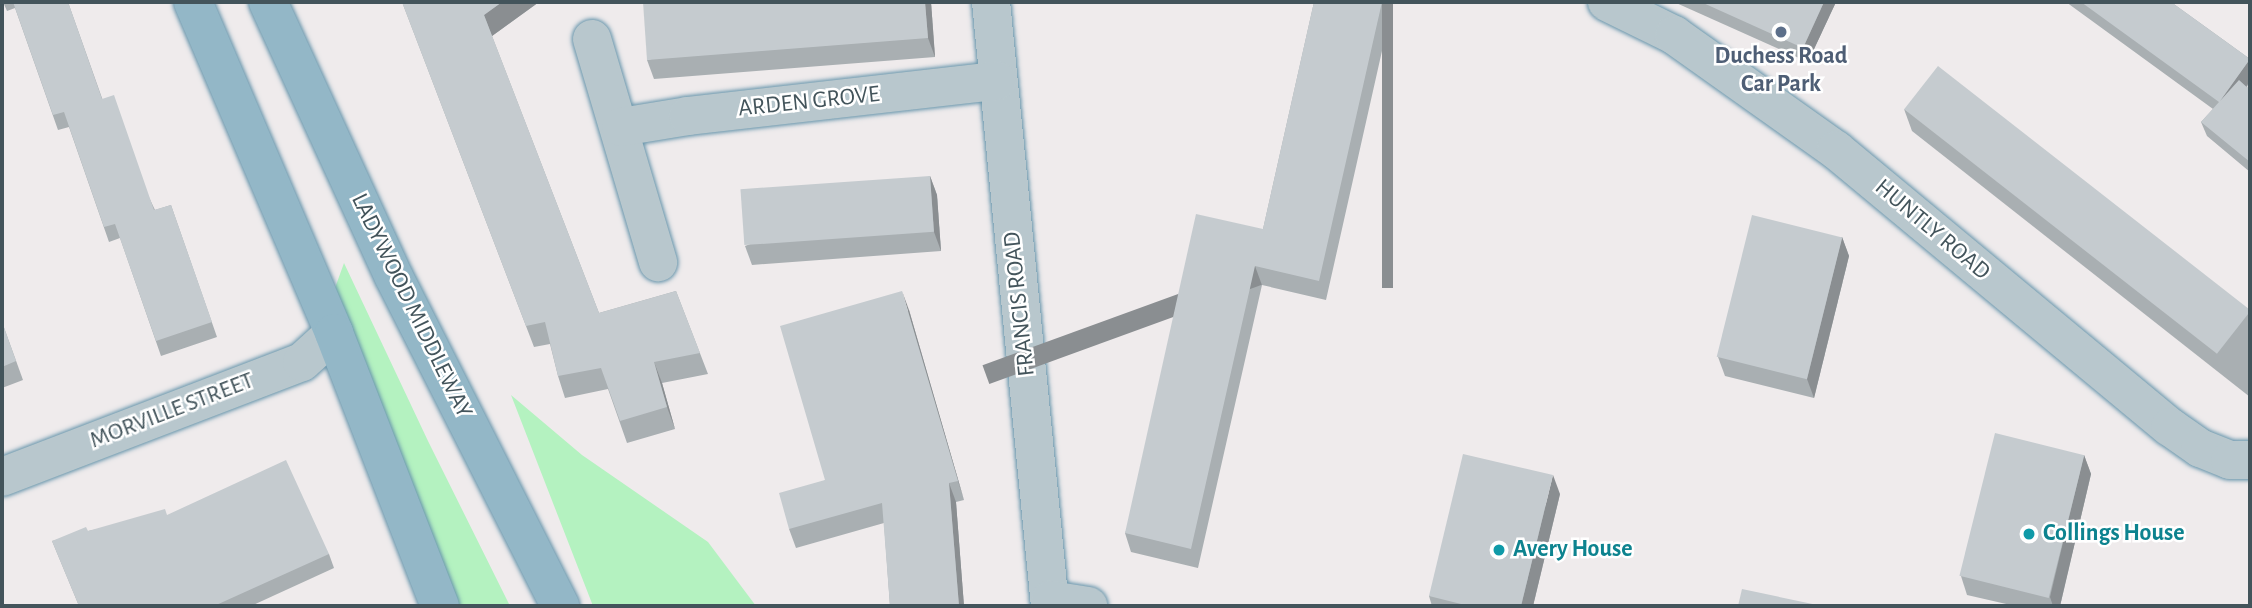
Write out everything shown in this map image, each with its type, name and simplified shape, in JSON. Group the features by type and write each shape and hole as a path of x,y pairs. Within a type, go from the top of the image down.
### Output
{"highway":[{"path":"192,2 334,333 440,606"},
{"name":"LADYWOOD MIDDLEWAY","path":"268,2 394,276 560,606"}],"street":[{"name":"FRANCIS ROAD","path":"991,2 1050,603"},
{"name":"HUNTLY ROAD","path":"1607,2 1674,36 1836,150 2170,427 2200,448 2230,460 2250,460"},
{"path":"592,39 621,127 658,262"},
{"name":"ARDEN GROVE","path":"621,127 688,116 998,81"},
{"name":"MORVILLE STREET","path":"2,477 302,362 334,333"},
{"path":"1050,603 1089,606"}],"green space":[{"path":"344,263 510,606 457,606 331,299"},
{"path":"511,395 582,455 708,542 756,606 593,606"}],"building":[{"path":"13,2 68,2 102,99 114,95 154,210 171,205 212,322 156,341 115,224 104,227 64,112 53,115"},
{"path":"402,2 502,2 484,15 599,313 676,291 700,353 654,362 667,407 620,421 601,368 558,376 545,322 526,326"},
{"path":"643,2 925,2 928,38 647,60"},
{"path":"1314,2 1382,2 1319,281 1255,266 1191,549 1125,533 1196,214 1263,229"},
{"path":"1701,2 1824,2 1803,48"},
{"path":"2081,2 2171,2 2250,59 2220,101 2239,80 2250,90 2250,162 2201,122 2219,102"},
{"path":"1938,66 2250,310 2217,354 1904,109"},
{"path":"930,176 934,232 744,245 740,189"},
{"path":"1752,215 1842,237 1807,379 1717,357"},
{"path":"902,291 958,481 949,483 959,606 890,606 882,503 789,529 779,493 825,480 780,326"},
{"path":"2,322 16,361 2,367"},
{"name":"Collings House","path":"1995,433 2084,455 2049,598 1959,576"},
{"name":"Avery House","path":"1463,454 1553,475 1521,606 1469,606 1429,596"},
{"path":"286,460 329,554 214,606 79,606 52,541 86,527 88,531 165,509 167,515"},
{"path":"1742,589 1822,606 1738,606"}],"place":[{"name":"Duchess Road Car Park","path":"1781,32"},
{"name":"Collings House","path":"2029,534"},
{"name":"Avery House","path":"1499,550"}]}
